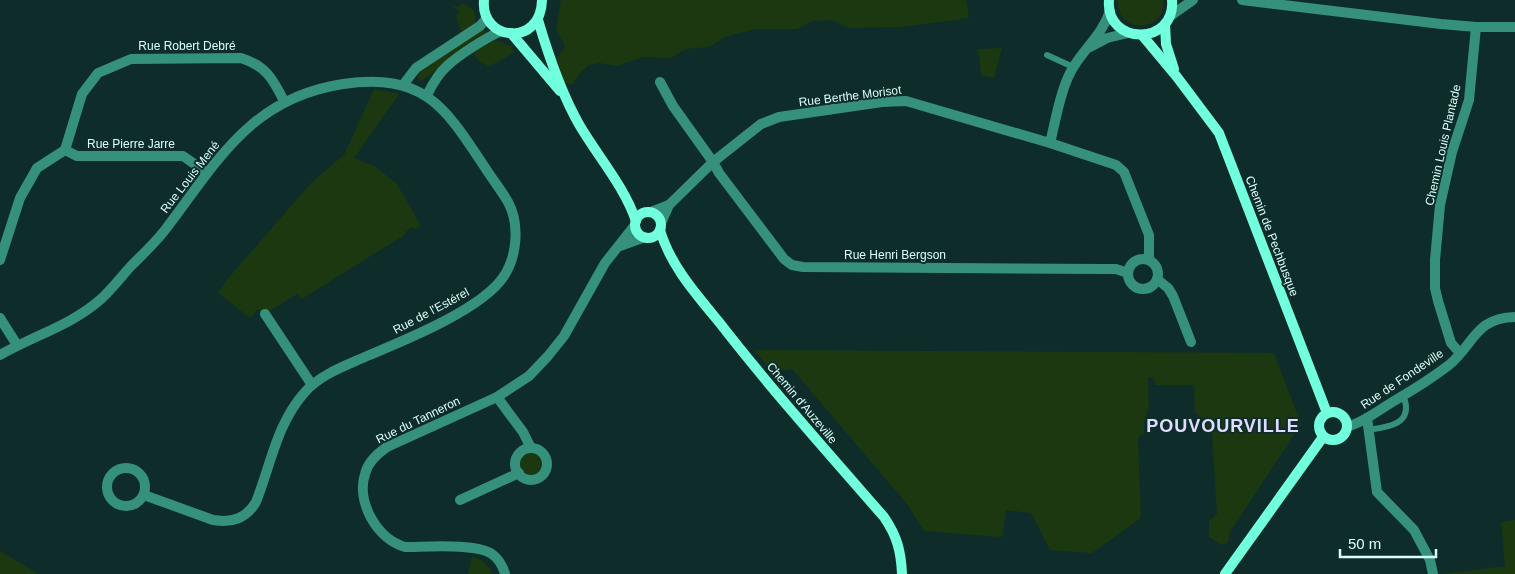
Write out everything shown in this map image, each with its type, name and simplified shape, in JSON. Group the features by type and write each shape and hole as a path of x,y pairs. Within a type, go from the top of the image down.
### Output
{"street":[{"path":"403,85 416,68 480,26 487,18 484,3 473,0"},
{"path":"427,95 434,82 447,66 492,35 506,32 521,32 530,29 538,20 542,10 542,0"},
{"name":"Chemin de Pechbusque","path":"1172,0 1167,20 1166,44 1177,76"},
{"path":"1085,50 1107,38 1128,33 1150,34 1188,2 1193,0"},
{"path":"1242,0 1476,27 1515,27"},
{"path":"1109,4 1116,24 1128,33"},
{"path":"1109,4 1107,20 1073,67 1066,84 1050,143 1116,165 1124,172 1149,235 1149,260"},
{"name":"Chemin d'Auzeville","path":"487,18 493,25 506,32 563,94"},
{"name":"Chemin d'Auzeville","path":"538,20 563,94 595,150 625,194 638,232 668,253"},
{"name":"Chemin Louis Plantade","path":"1460,353 1452,343 1438,301 1435,288 1435,260 1440,205 1452,152 1469,100 1476,27"},
{"name":"Chemin de Pechbusque","path":"1142,35 1177,76 1218,133 1327,413"},
{"name":"Rue Robert Debré","path":"65,150 82,94 98,73 131,59 241,58 255,63 264,70 275,83 284,101"},
{"name":"Rue Louis Mené","path":"0,355 17,345 82,315 102,297 164,232 206,172 241,133 261,116 284,101 334,86 363,81 403,85 427,95"},
{"path":"660,82 673,106 713,162"},
{"name":"Rue de l'Estérel","path":"144,495 213,520 224,522 240,519 251,510 256,502 281,427 291,409 312,385 323,377 395,344 475,303 498,285 512,259 515,230 514,216 508,202 466,140 439,105 427,95"},
{"name":"Rue Berthe Morisot","path":"660,226 669,205 713,162 761,124 779,117 906,101 1050,143"},
{"path":"0,260 20,198 37,168 65,150"},
{"name":"Rue Pierre Jarre","path":"65,150 77,156 183,156 206,172"},
{"name":"Rue Henri Bergson","path":"713,162 719,173 784,259 792,265 813,267 1116,269 1128,273"},
{"name":"Chemin d'Auzeville","path":"625,194 659,218 668,253 688,283 736,345 884,517 900,548 902,574"},
{"name":"Rue Berthe Morisot","path":"649,212 669,205"},
{"path":"636,223 640,215 649,212"},
{"name":"Rue du Tanneron","path":"505,574 496,558 486,551 459,547 405,547 397,544 381,532 367,509 363,488 364,474 379,452 387,447 496,396 529,376 564,336 605,263 636,223"},
{"path":"647,237 657,234 660,226"},
{"name":"Rue du Tanneron","path":"620,246 647,237"},
{"path":"1149,260 1157,270 1157,279 1155,283 1147,288 1138,288 1131,282 1128,273 1129,268 1135,261 1149,260"},
{"path":"1157,279 1168,288 1173,296 1191,342"},
{"path":"266,314 312,385"},
{"name":"Rue de Fondeville","path":"1324,437 1332,440 1340,438 1344,435 1347,427 1367,418 1450,364 1484,326 1493,320 1515,317"},
{"path":"0,318 17,345"},
{"path":"496,396 523,432 531,448"},
{"path":"1225,574 1324,437 1319,430 1319,422 1327,413 1339,413 1345,419 1347,427"},
{"path":"1367,418 1377,492 1414,530 1430,560 1433,574"},
{"path":"531,448 541,451 545,456 547,465 546,471 535,479 525,478 519,473 515,464 516,458 522,450 531,448"},
{"path":"460,500 519,473"}],"lane":[{"path":"1047,55 1073,67"},
{"path":"1368,430 1394,426 1400,422 1404,417 1407,405 1404,395"}],"green space":[{"path":"561,0 966,0 969,18 902,27 849,28 831,20 813,21 797,29 755,29 725,37 709,47 685,49 671,58 643,57 617,66 599,63 589,65 581,72 572,85 564,82 557,59 565,46 556,29"},
{"path":"1118,0 1163,0 1162,11 1158,19 1150,24 1142,26 1133,24 1125,20 1120,12"},
{"path":"461,3 474,10 475,13 475,24 462,33 456,18 459,11 452,6 460,7"},
{"path":"484,29 487,33 486,36 421,81 418,78 417,73"},
{"path":"496,40 511,46 514,52 488,66 479,61 473,52"},
{"path":"1002,48 994,78 981,75 978,49"},
{"path":"374,89 399,94 354,158 376,167 397,184 421,226 415,229 413,227 405,232 406,234 302,299 297,294 270,311 262,313 258,309 250,318 218,293 226,281 311,183 344,155"},
{"path":"754,350 1274,353 1301,424 1230,532 1228,542 1222,545 1209,537 1209,521 1217,514 1212,434 1202,428 1201,418 1195,412 1194,385 1155,385 1154,377 1148,377 1149,408 1144,422 1144,434 1138,437 1141,518 1092,553 1050,550 1031,513 1006,510 1002,537 924,531 907,504 792,369 773,372"},
{"path":"531,453 541,460 542,464 535,474 531,475 521,468 520,464 527,454"},
{"path":"1515,520 1515,574 1443,574 1505,566 1501,522"},
{"path":"0,551 38,574 0,574"},
{"path":"472,556 484,562 493,574 468,574"}],"district":[{"name":"POUVOURVILLE","path":"1223,426"}]}
